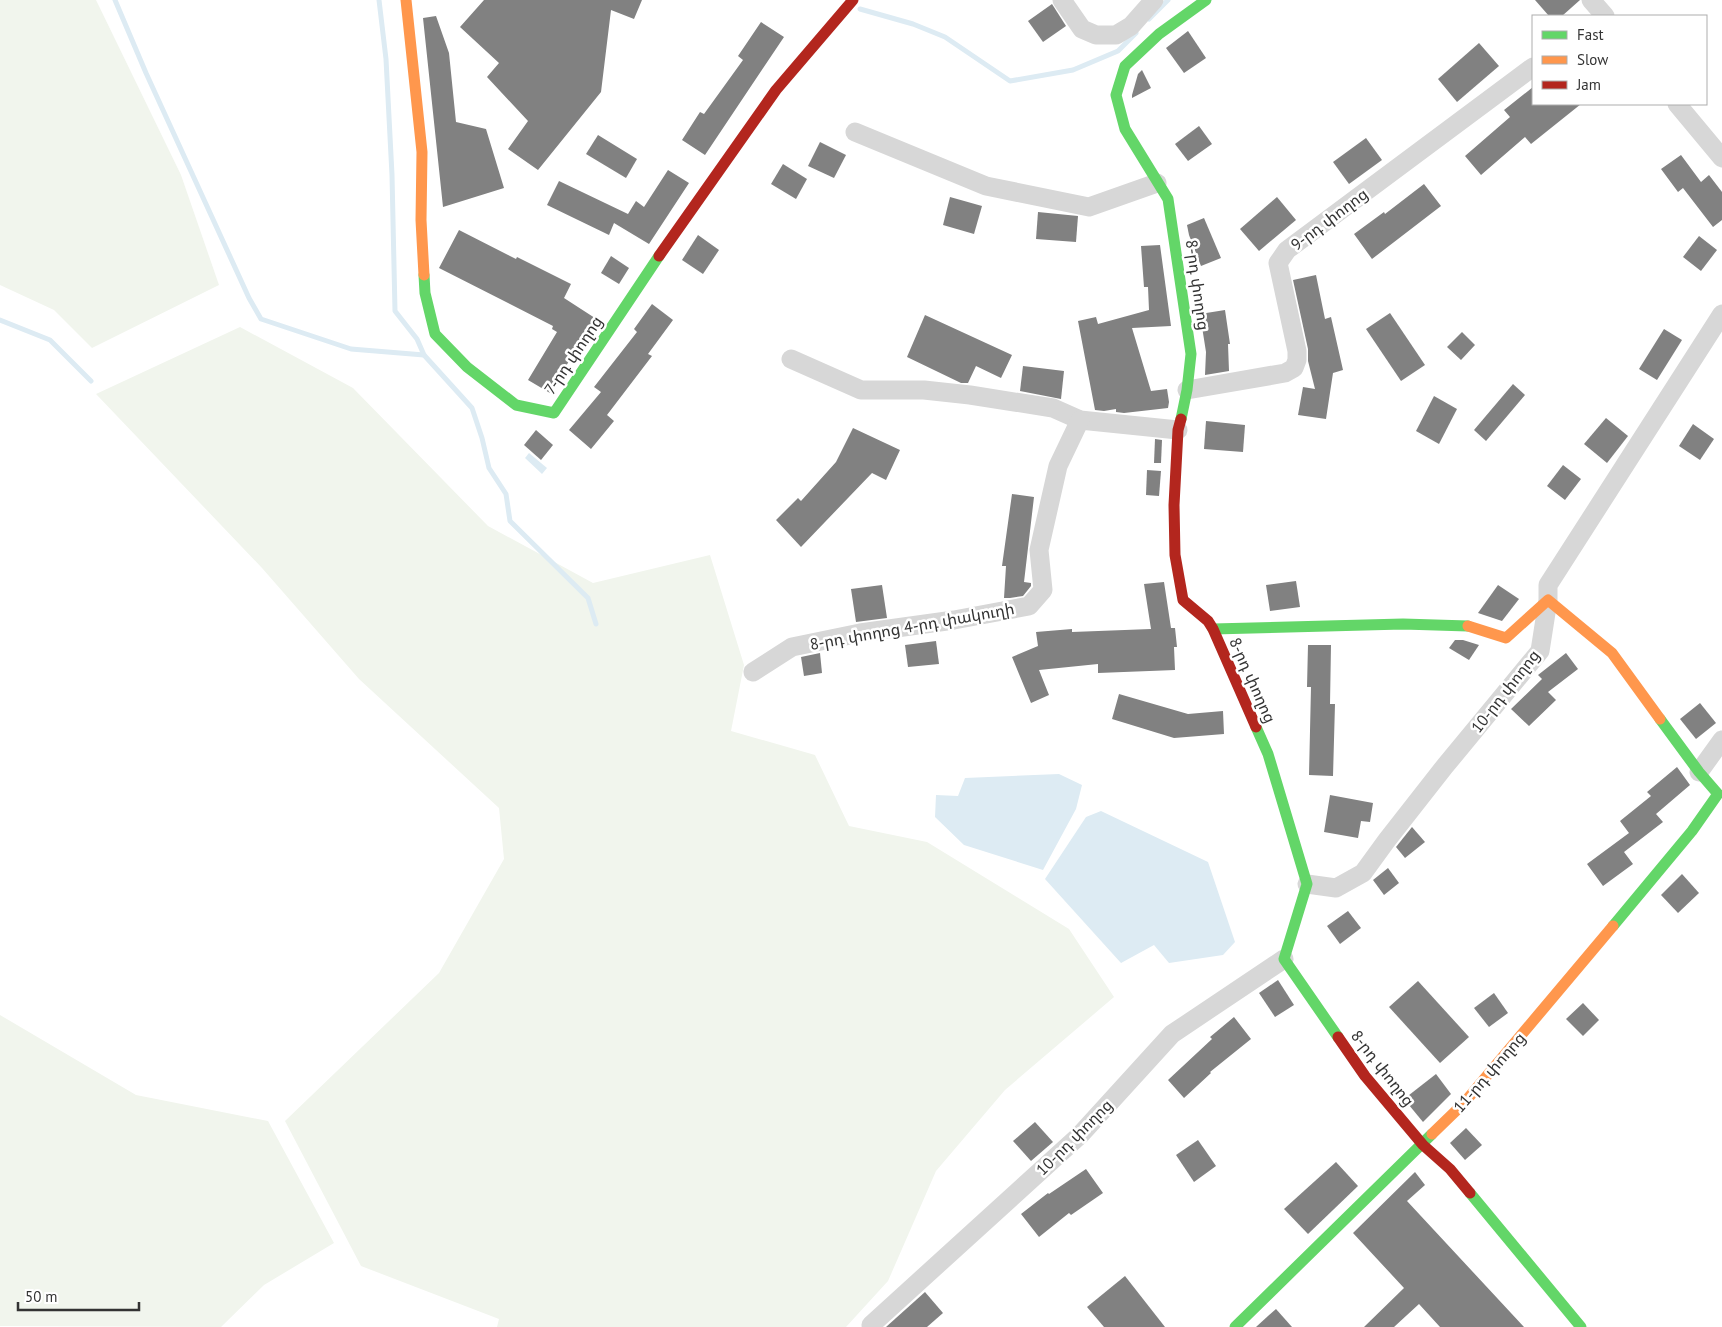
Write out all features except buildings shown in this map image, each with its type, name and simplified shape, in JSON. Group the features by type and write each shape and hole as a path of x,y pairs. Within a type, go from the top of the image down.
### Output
{"street":[{"name":"7-րդ փողոց","path":"406,0 422,152 425,293 435,334 467,367 516,405 554,412 680,225 776,90 853,0"},
{"path":"1062,0 1082,30 1096,35 1116,34 1131,26 1154,0"},
{"name":"8-րդ փողոց","path":"1206,0 1158,34 1124,66 1116,95 1125,129 1168,199 1191,354 1187,390 1178,430 1174,505 1175,555 1183,600 1208,621 1213,629 1268,754 1307,884"},
{"path":"1591,0 1602,15"},
{"name":"9-րդ փողոց","path":"1187,390 1285,373 1294,368 1297,360 1297,351 1278,263 1287,250 1532,68"},
{"path":"1678,105 1722,158"},
{"path":"855,132 986,186 1089,207 1157,183"},
{"name":"10-րդ փողոց","path":"1307,884 1336,888 1363,873 1386,840 1445,766 1540,651 1548,600 1548,586 1722,314"},
{"path":"791,359 862,390 924,390 970,395 1053,408 1080,420 1178,430"},
{"name":"8-րդ փողոց 4-րդ փակուղի","path":"753,672 792,647 860,633 954,620 1029,606 1042,590 1039,550 1058,466 1080,420"},
{"path":"1213,629 1393,624 1465,625 1506,638 1548,600 1612,653 1699,772 1722,740"},
{"name":"11-րդ փողոց","path":"1236,1327 1423,1144 1476,1088 1692,831 1718,794 1699,772"},
{"path":"1284,959 1307,884"},
{"name":"8-րդ փողոց","path":"1284,959 1365,1076 1423,1144 1450,1169 1581,1327"},
{"name":"10-րդ փողոց","path":"871,1325 1080,1135 1172,1034 1284,959"}],"shaded area":[{"path":"0,0 96,0 181,175 219,285 92,348 54,310 0,285"},
{"path":"240,327 353,388 488,526 593,583 710,555 744,665 731,731 815,755 849,826 927,842 1069,929 1114,997 1005,1090 936,1171 888,1281 846,1327 497,1327 499,1319 361,1266 285,1121 439,973 504,859 499,808 359,679 262,568 96,394"},
{"path":"529,453 547,468 542,474 525,458"},
{"path":"1059,774 1082,785 1076,809 1043,870 964,845 935,817 936,795 958,796 965,778"},
{"path":"1101,811 1208,862 1235,942 1223,955 1169,963 1154,945 1121,963 1045,879 1086,817"},
{"path":"0,1015 136,1095 268,1121 334,1243 264,1285 221,1327 0,1326"}],"waterway":[{"path":"115,0 146,73 249,298 261,319 351,349 424,355"},
{"path":"379,0 386,59 392,175 395,311 417,339 424,355 472,408 489,468 506,494 510,521 588,598 596,624"},
{"path":"1149,19 1168,0"},
{"path":"860,9 913,24 945,37 1010,81 1073,70 1118,51 1136,33"},
{"path":"0,320 50,340 91,381"}],"traffic: fast":[{"path":"1181,419 1187,390 1191,354 1168,199 1125,129 1116,95 1125,66 1159,34 1206,0"},
{"path":"424,275 425,293 435,334 467,367 516,405 554,413 659,256"},
{"path":"1213,629 1403,624 1468,626"},
{"path":"1613,926 1692,831 1718,794 1699,772 1660,719"},
{"path":"1256,727 1268,754 1307,884 1284,959 1338,1037"},
{"path":"1235,1327 1432,1134"},
{"path":"1470,1193 1581,1327"}],"traffic: slow":[{"path":"406,0 422,152 421,220 424,275"},
{"path":"1468,626 1506,638 1548,600 1612,653 1660,719"},
{"path":"1432,1134 1464,1103 1613,926"}],"traffic: jam":[{"path":"659,256 776,90 853,0"},
{"path":"1181,419 1178,430 1174,505 1175,555 1183,600 1208,621 1213,629 1256,727"},
{"path":"1338,1037 1365,1076 1423,1145 1450,1169 1470,1193"}]}
